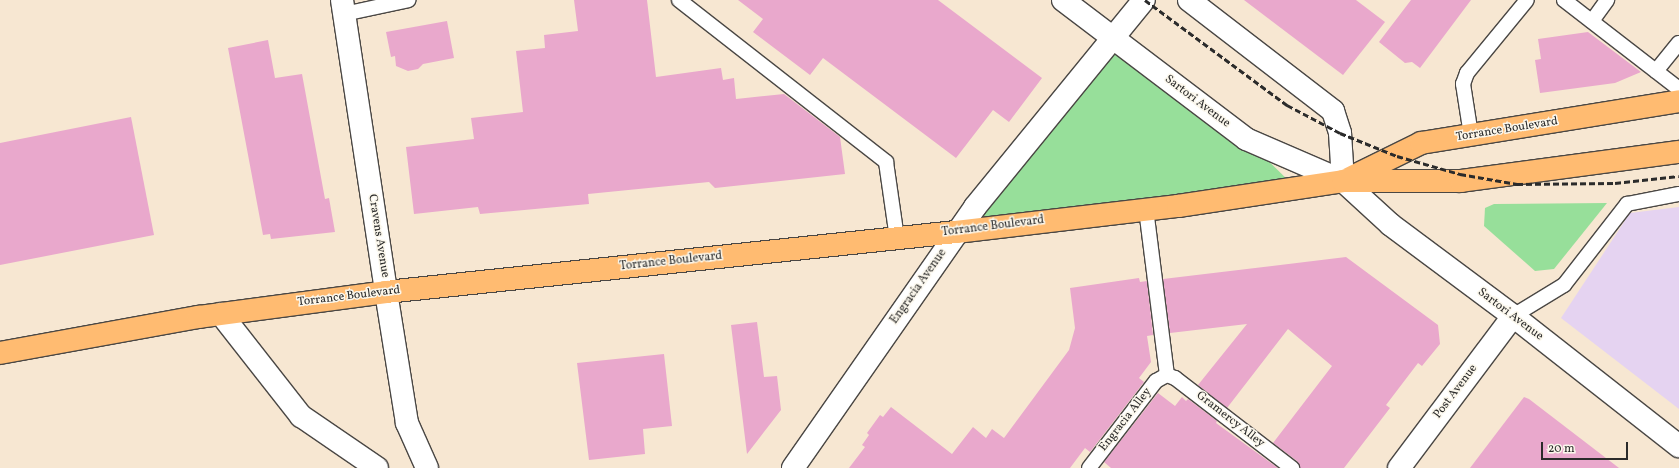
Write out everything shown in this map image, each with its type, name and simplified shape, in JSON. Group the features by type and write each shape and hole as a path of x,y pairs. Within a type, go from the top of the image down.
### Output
{"main road":[{"name":"Torrance Boulevard","path":"1343,181 1421,143 1679,101"},
{"name":"Torrance Boulevard","path":"0,353 221,314 386,292 956,232 1146,209 1343,181 1461,181 1679,152"}],"street":[{"name":"Sartori Avenue","path":"1063,0 1246,139 1343,181 1391,225 1513,316 1679,446"},
{"name":"Engracia Avenue","path":"793,468 956,232 1144,0"},
{"path":"1189,0 1333,111 1340,133 1343,181"},
{"name":"Cravens Avenue","path":"343,7 407,423 427,468"},
{"path":"221,314 301,416 377,468"},
{"name":"Post Avenue","path":"1400,468 1513,316"}],"lane":[{"path":"343,7 409,0"},
{"path":"679,0 886,162 897,238"},
{"path":"1471,135 1463,84 1467,73 1527,0"},
{"path":"1564,0 1679,89"},
{"path":"1592,21 1608,0"},
{"path":"1656,71 1679,43"},
{"path":"1513,316 1564,285 1627,204 1679,194"},
{"path":"1146,209 1167,375"},
{"name":"Engracia Alley","path":"1089,468 1156,381 1167,375"},
{"name":"Gramercy Alley","path":"1167,375 1175,378 1292,468"}],"shaded area":[{"path":"1679,207 1679,409 1561,318 1630,213"}],"green space":[{"path":"1114,38 1246,139 1296,188 956,232"},
{"path":"1607,203 1554,269 1535,271 1484,226 1485,208 1494,204"}],"building":[{"path":"574,0 647,0 656,77 721,68 723,80 734,78 736,99 784,94 840,137 845,174 715,188 709,182 588,194 589,204 480,214 478,207 414,214 406,147 474,139 471,118 523,112 516,51 545,48 544,35 578,31"},
{"path":"738,0 938,0 1042,78 1009,122 993,110 956,158 823,58 810,75 753,32 763,19"},
{"path":"1244,0 1356,0 1385,22 1343,75"},
{"path":"1411,0 1471,0 1420,68 1412,62 1405,63 1379,42"},
{"path":"447,21 454,58 423,64 418,69 408,71 396,66 395,56 391,57 386,32"},
{"path":"1588,32 1641,72 1615,83 1540,93 1535,60 1541,59 1538,39"},
{"path":"268,40 275,78 302,74 325,199 329,198 335,232 271,239 270,234 263,235 228,48"},
{"path":"131,117 154,235 0,265 0,143"},
{"path":"1346,257 1438,325 1440,344 1422,366 1418,363 1386,405 1390,408 1344,468 1300,468 1297,461 1273,443 1332,366 1288,329 1227,408 1198,385 1247,324 1170,333 1163,279"},
{"path":"1139,278 1140,282 1147,281 1153,335 1147,336 1151,362 1139,378 1144,382 1090,452 1085,448 1070,468 849,468 865,447 862,445 869,435 867,433 880,415 883,417 891,407 952,454 973,427 986,438 992,429 1004,438 1069,350 1075,328 1070,288"},
{"path":"757,322 764,377 777,376 781,410 747,454 731,325"},
{"path":"664,354 672,426 643,429 645,454 589,460 577,363"},
{"path":"1158,393 1175,406 1182,397 1186,401 1188,399 1217,421 1216,423 1278,468 1111,468 1104,462"},
{"path":"1524,397 1529,399 1619,468 1470,468"}],"railway":[{"path":"1145,0 1287,105 1340,133 1397,156 1460,174 1517,184 1615,183 1679,176"}]}
